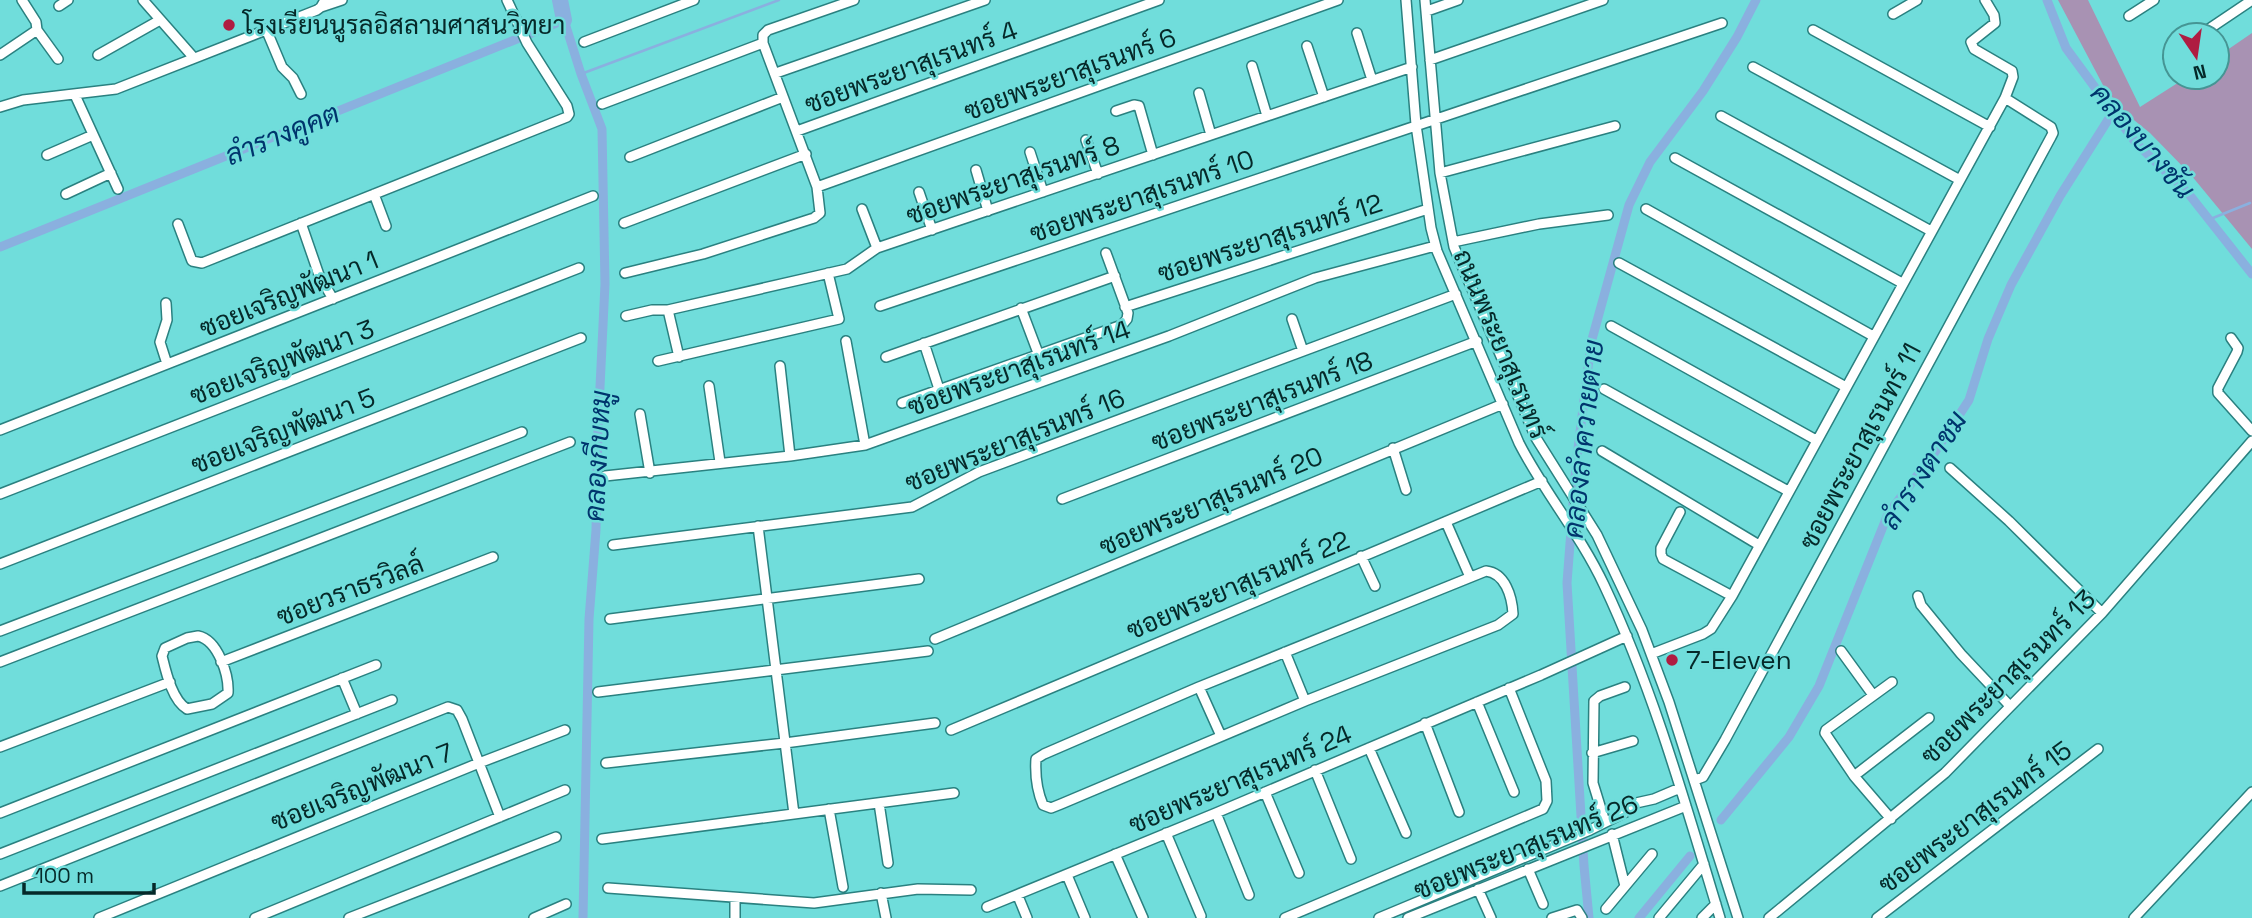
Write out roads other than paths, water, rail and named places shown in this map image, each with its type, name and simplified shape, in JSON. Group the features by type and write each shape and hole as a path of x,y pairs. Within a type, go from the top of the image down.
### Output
{"street":[{"path":"22,0 36,22 37,30 58,59"},
{"path":"59,6 68,0"},
{"path":"143,0 194,58"},
{"path":"0,107 23,100 116,89 323,4 342,0"},
{"path":"178,224 192,261 197,263 215,259 567,117 567,106 527,43 507,0"},
{"path":"625,273 703,254 814,218 820,212 817,187 763,43 763,35 768,30 854,0"},
{"path":"776,73 966,3 985,0"},
{"name":"ซอยพระยาสุเรนทร์ 4","path":"797,131 1159,0"},
{"name":"ซอยพระยาสุเรนทร์ 6","path":"817,187 1338,0"},
{"name":"ถนนพระยาสุเรนทร์","path":"1406,0 1416,125 1435,246 1527,458 1584,546 1627,636 1686,806 1718,917"},
{"name":"ถนนพระยาสุเรนทร์","path":"1426,0 1440,173 1453,242 1536,438 1597,534 1617,573 1651,654 1695,780 1738,918"},
{"path":"1427,11 1458,0"},
{"path":"1430,60 1603,0"},
{"path":"1893,14 1917,0"},
{"path":"1651,654 1711,629 1732,596 2005,98 2013,77 2012,71 1974,49 1970,42 1995,23 1994,15 1985,0"},
{"path":"2129,16 2154,0"},
{"path":"2221,21 2252,0"},
{"path":"584,42 687,1"},
{"path":"98,55 160,20"},
{"name":"ซอยพระยาสุเรนทร์ 10","path":"880,306 1722,23"},
{"path":"266,29 282,67 293,78 301,94"},
{"path":"0,55 37,30"},
{"path":"1813,30 1990,127"},
{"path":"1357,33 1373,80"},
{"path":"602,104 763,43"},
{"path":"1307,46 1324,97"},
{"path":"1252,66 1267,116"},
{"name":"ซอยพระยาสุเรนทร์ 8","path":"626,316 652,310 668,310 828,274 856,265 877,248 1412,67"},
{"path":"1753,67 1960,180"},
{"path":"1199,93 1211,135"},
{"path":"75,95 118,189"},
{"path":"630,157 783,97"},
{"name":"ซอยพระยาสุเรนทร์ 11","path":"1695,780 1703,776 1725,740 2053,133 2051,127 2005,98"},
{"path":"1116,111 1139,106 1153,155"},
{"path":"1721,116 1931,231"},
{"path":"1440,173 1615,126"},
{"path":"47,155 93,135"},
{"path":"1086,139 1098,174"},
{"path":"1030,152 1043,192"},
{"path":"624,223 806,154"},
{"path":"1675,158 1902,283"},
{"path":"976,170 988,211"},
{"path":"66,194 111,173"},
{"path":"919,192 932,230"},
{"path":"374,194 386,226"},
{"name":"ซอยเจริญพัฒนา 1","path":"0,430 593,196"},
{"path":"862,209 877,248"},
{"name":"ซอยพระยาสุเรนทร์ 12","path":"1125,307 1428,209"},
{"path":"1646,209 1873,336"},
{"path":"1453,242 1561,220 1608,215"},
{"path":"301,223 319,275 333,299"},
{"name":"ซอยพระยาสุเรนทร์ 14","path":"605,476 650,473 864,445 1168,336 1315,278 1435,246"},
{"path":"902,403 1122,325 1128,318 1106,253"},
{"path":"1619,263 1846,387"},
{"name":"ซอยเจริญพัฒนา 3","path":"0,494 579,268"},
{"path":"658,361 839,319 828,274"},
{"path":"886,357 1115,276"},
{"name":"ซอยพระยาสุเรนทร์ 16","path":"613,545 922,504 958,481 979,472 1456,294"},
{"path":"166,303 167,320 160,342 167,364"},
{"path":"1021,308 1038,353"},
{"path":"668,310 679,357"},
{"path":"1292,319 1303,351"},
{"path":"1611,326 1816,440"},
{"name":"ซอยเจริญพัฒนา 5","path":"0,564 581,338"},
{"path":"2231,338 2238,352 2218,388 2218,393 2252,431"},
{"path":"846,341 864,445"},
{"name":"ซอยพระยาสุเรนทร์ 18","path":"1062,499 1476,341"},
{"path":"923,343 939,390"},
{"path":"780,366 790,456"},
{"path":"709,386 720,462"},
{"path":"1604,389 1788,491"},
{"name":"ซอยพระยาสุเรนทร์ 20","path":"935,639 1503,404"},
{"path":"640,414 650,473"},
{"path":"0,631 522,432"},
{"name":"ซอยพระยาสุเรนทร์ 13","path":"1769,918 1945,774 2102,613 2252,441"},
{"path":"0,662 570,442"},
{"path":"1393,448 1406,490"},
{"path":"1602,451 1759,545"},
{"path":"1950,468 2049,559 2102,613"},
{"name":"ซอยพระยาสุเรนทร์ 22","path":"951,730 1438,523 1544,483"},
{"path":"1681,512 1661,548 1663,559 1732,596"},
{"path":"1446,522 1470,576"},
{"path":"758,526 794,814"},
{"path":"1361,556 1376,586"},
{"name":"ซอยวราธรวิลล์","path":"221,662 493,557"},
{"path":"1486,571 1494,572 1502,579 1513,605 1513,614 1508,620 1305,701 1051,808 1043,805 1035,776 1036,760 1044,754 1285,652 1486,571"},
{"path":"610,620 919,579"},
{"path":"1918,596 1921,605 1953,644 2010,706"},
{"path":"198,636 209,640 221,662 228,693 212,704 187,709 182,707 163,661 166,648 198,636"},
{"name":"ซอยพระยาสุเรนทร์ 24","path":"987,908 1369,748 1627,636"},
{"path":"598,692 928,651"},
{"path":"1840,651 1873,695"},
{"path":"1285,652 1305,701"},
{"path":"0,813 376,665"},
{"path":"342,678 357,714"},
{"path":"1891,819 1854,776 1825,733 1892,681"},
{"path":"0,747 170,682"},
{"path":"1199,687 1221,736"},
{"path":"1605,822 1594,791 1594,701 1625,687"},
{"path":"1285,918 1543,809 1547,801 1546,781 1509,688"},
{"path":"0,854 392,700"},
{"path":"1477,702 1514,792"},
{"path":"0,886 447,707 457,710 462,719 500,817"},
{"path":"1854,776 1929,718"},
{"path":"606,763 935,723"},
{"path":"1425,723 1460,812"},
{"name":"ซอยเจริญพัฒนา 7","path":"99,918 565,730"},
{"path":"1592,753 1633,741"},
{"path":"1369,748 1406,833"},
{"name":"ซอยพระยาสุเรนทร์ 15","path":"1877,918 2098,749"},
{"path":"1315,770 1351,859"},
{"name":"ซอยพระยาสุเรนทร์ 26","path":"1379,918 1591,830 1626,812 1636,803 1680,788"},
{"path":"255,918 565,790"},
{"path":"1265,792 1298,873"},
{"path":"2134,918 2252,792"},
{"path":"602,839 954,793"},
{"name":"ซอยพระยาสุเรนทร์ 26","path":"1654,799 1660,815"},
{"path":"879,803 888,863"},
{"name":"ซอยพระยาสุเรนทร์ 26","path":"1408,918 1431,914 1478,889 1686,806"},
{"path":"829,809 843,887"},
{"path":"1216,813 1248,895"},
{"path":"1166,833 1201,916"},
{"path":"1612,834 1625,886"},
{"path":"349,918 556,837"},
{"path":"1115,854 1143,918"},
{"path":"1605,909 1652,854"},
{"path":"1659,918 1703,864"},
{"path":"1528,869 1543,904"},
{"path":"1488,873 1494,883"},
{"path":"1067,875 1085,918"},
{"path":"608,888 814,903 918,889 971,890"},
{"path":"1478,889 1491,918"},
{"path":"881,893 886,918"},
{"path":"1018,896 1027,918"},
{"path":"735,899 735,918"},
{"path":"534,918 566,904"},
{"path":"1702,918 1716,904"},
{"path":"1552,918 1577,910 1582,918"}],"waterway":[{"name":"คลองกีบหมู","path":"560,0 564,20"},
{"path":"581,74 779,0"},
{"name":"คลองลำควายตาย","path":"1589,918 1567,583 1576,465 1591,343 1629,205 1650,162 1703,91 1737,37 1756,0"},
{"name":"คลองบางชัน","path":"2047,0 2066,48 2136,143 2188,193 2252,274"},
{"name":"คลองกีบหมู","path":"0,247 564,20 602,129 605,284 596,530 589,619 583,918"},
{"name":"ลำรางตาชม","path":"1721,820 1789,737 1819,686 1888,514 1935,452 1969,400 1988,339 2011,285 2060,196 2113,112"},
{"path":"2208,220 2250,203"},
{"name":"ลำรางตาชม","path":"1639,918 1690,856"}],"place":[{"name":"โรงเรียนนูรลอิสลามศาสนวิทยา","path":"229,25"},
{"name":"7-Eleven","path":"1672,660"}],"water label":[{"name":"ลำรางคูคต","path":"282,134"}]}
